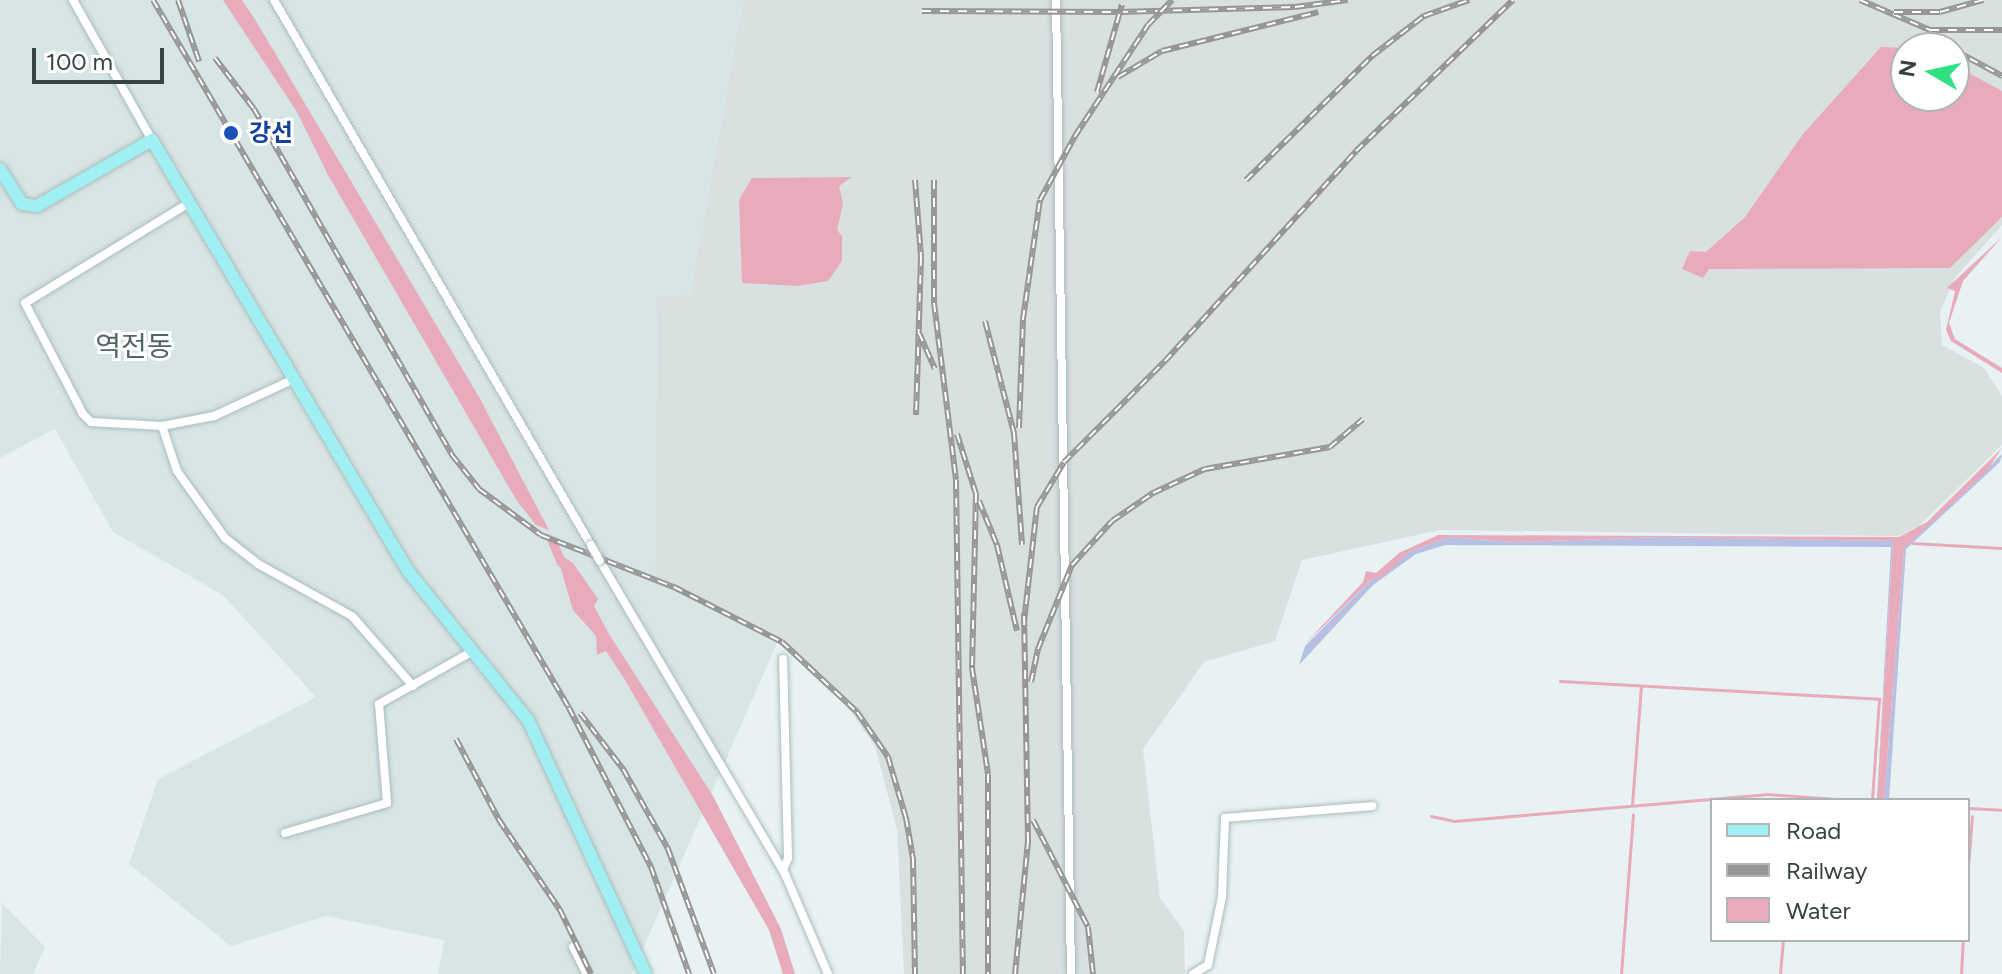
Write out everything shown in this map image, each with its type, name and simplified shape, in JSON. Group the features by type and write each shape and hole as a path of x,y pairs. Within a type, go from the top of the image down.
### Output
{"main road":[{"path":"0,169 22,204 37,206 152,140 408,571 528,720 646,974"}],"street":[{"path":"73,0 152,140"},
{"path":"274,0 783,870 828,974"},
{"path":"1056,0 1071,974"},
{"path":"189,203 25,303 91,422 162,426 214,416 294,379"},
{"path":"162,426 177,471 225,538 258,564 352,616 413,686"},
{"path":"285,833 387,803 390,796 378,709 473,651"},
{"path":"783,659 788,858 783,870"},
{"path":"1193,974 1208,965 1222,897 1225,818 1373,806"},
{"path":"573,947 587,974"}],"shaded area":[{"path":"0,0 743,0 690,295 657,296 655,582 777,643 632,974 438,974 444,940 326,916 231,946 129,864 158,779 316,697 223,595 113,532 55,429 0,458"},
{"path":"743,0 2002,0 2002,225 1955,278 1940,312 1942,345 1984,368 2002,396 2002,445 1919,526 1898,536 1440,530 1302,560 1275,641 1204,662 1143,749 1160,898 1184,931 1185,974 904,974 897,830 875,746 836,691 806,663 777,643 655,582 657,296 690,295"},
{"path":"2002,454 2000,462 1906,549 1889,798 1884,798 1904,548"},
{"path":"1449,537 1515,542 1663,537 1893,541 1877,798 1891,547 1445,545 1416,554 1373,585 1299,665 1305,646 1372,579 1409,552"},
{"path":"2,903 45,947 33,974 0,974"}],"water":[{"path":"223,0 242,0 256,21 479,397 549,530 536,525 517,501 328,175 297,112"},
{"path":"1881,47 1890,47 1890,112 1970,112 1970,74 2002,91 2002,217 1950,268 1709,269 1703,278 1682,269 1690,251 1706,252 1745,217 1803,134"},
{"path":"852,177 839,186 843,203 837,230 842,236 842,261 828,281 797,286 742,283 739,200 752,178"},
{"path":"2002,237 1963,281 1949,323 1955,339 2002,368 2002,373 1951,341 1946,330 1955,291 1947,288"},
{"path":"2002,448 1986,472 1904,548 1884,798 1877,798 1893,541 1663,537 1515,542 1449,537 1409,552 1381,578 1372,579 1304,645 1363,582 1366,571 1376,573 1399,553 1438,535 1899,537 1927,522"},
{"path":"556,552 573,563 598,599 594,606 609,634 713,796 781,929 795,974 783,974 769,930 625,680 606,651 597,655 596,636 573,610"}],"waterway":[{"path":"552,541 561,562"},
{"path":"1912,543 2002,548"},
{"path":"1560,681 1879,699 1872,798"},
{"path":"1632,805 1641,686"},
{"path":"1720,798 1766,794 1822,798"},
{"path":"1431,816 1454,821 1710,799"},
{"path":"1970,808 2002,810"},
{"path":"1621,974 1633,814"},
{"path":"1970,842 1972,816"},
{"path":"1780,974 1783,942"},
{"path":"1961,974 1963,942"}],"railway":[{"path":"153,0 569,708 651,867 689,974"},
{"path":"178,0 199,61"},
{"path":"1019,428 1023,319 1040,200 1075,136 1148,25 1172,0"},
{"path":"922,11 1119,12 1295,7 1348,0"},
{"path":"1246,180 1372,56 1424,16 1469,0"},
{"path":"1024,622 1037,507 1064,462 1165,361 1356,151 1513,0"},
{"path":"1860,0 1930,30 2002,30"},
{"path":"1894,12 1940,12 1983,0"},
{"path":"1097,92 1122,4"},
{"path":"1118,77 1162,51 1318,12"},
{"path":"215,58 254,109 452,455 479,489 541,535 674,587 782,642 857,712 888,757 906,818 913,859 915,974"},
{"path":"1970,59 2002,76"},
{"path":"915,180 921,257 916,415"},
{"path":"934,180 934,303 956,480 963,974"},
{"path":"985,321 1014,433 1022,545"},
{"path":"919,333 935,369"},
{"path":"1031,682 1038,649 1072,565 1112,521 1153,493 1205,469 1330,447 1363,419"},
{"path":"957,434 976,494 972,668 988,774 988,974"},
{"path":"979,501 997,545 1017,631"},
{"path":"1015,974 1028,841 1024,613"},
{"path":"580,713 623,769 668,849 714,974"},
{"path":"456,739 499,820 560,910 591,974"},
{"path":"1033,820 1088,927 1093,974"}],"place":[{"name":"강선","path":"231,133"}],"district":[{"name":"역전동","path":"134,346"}]}
